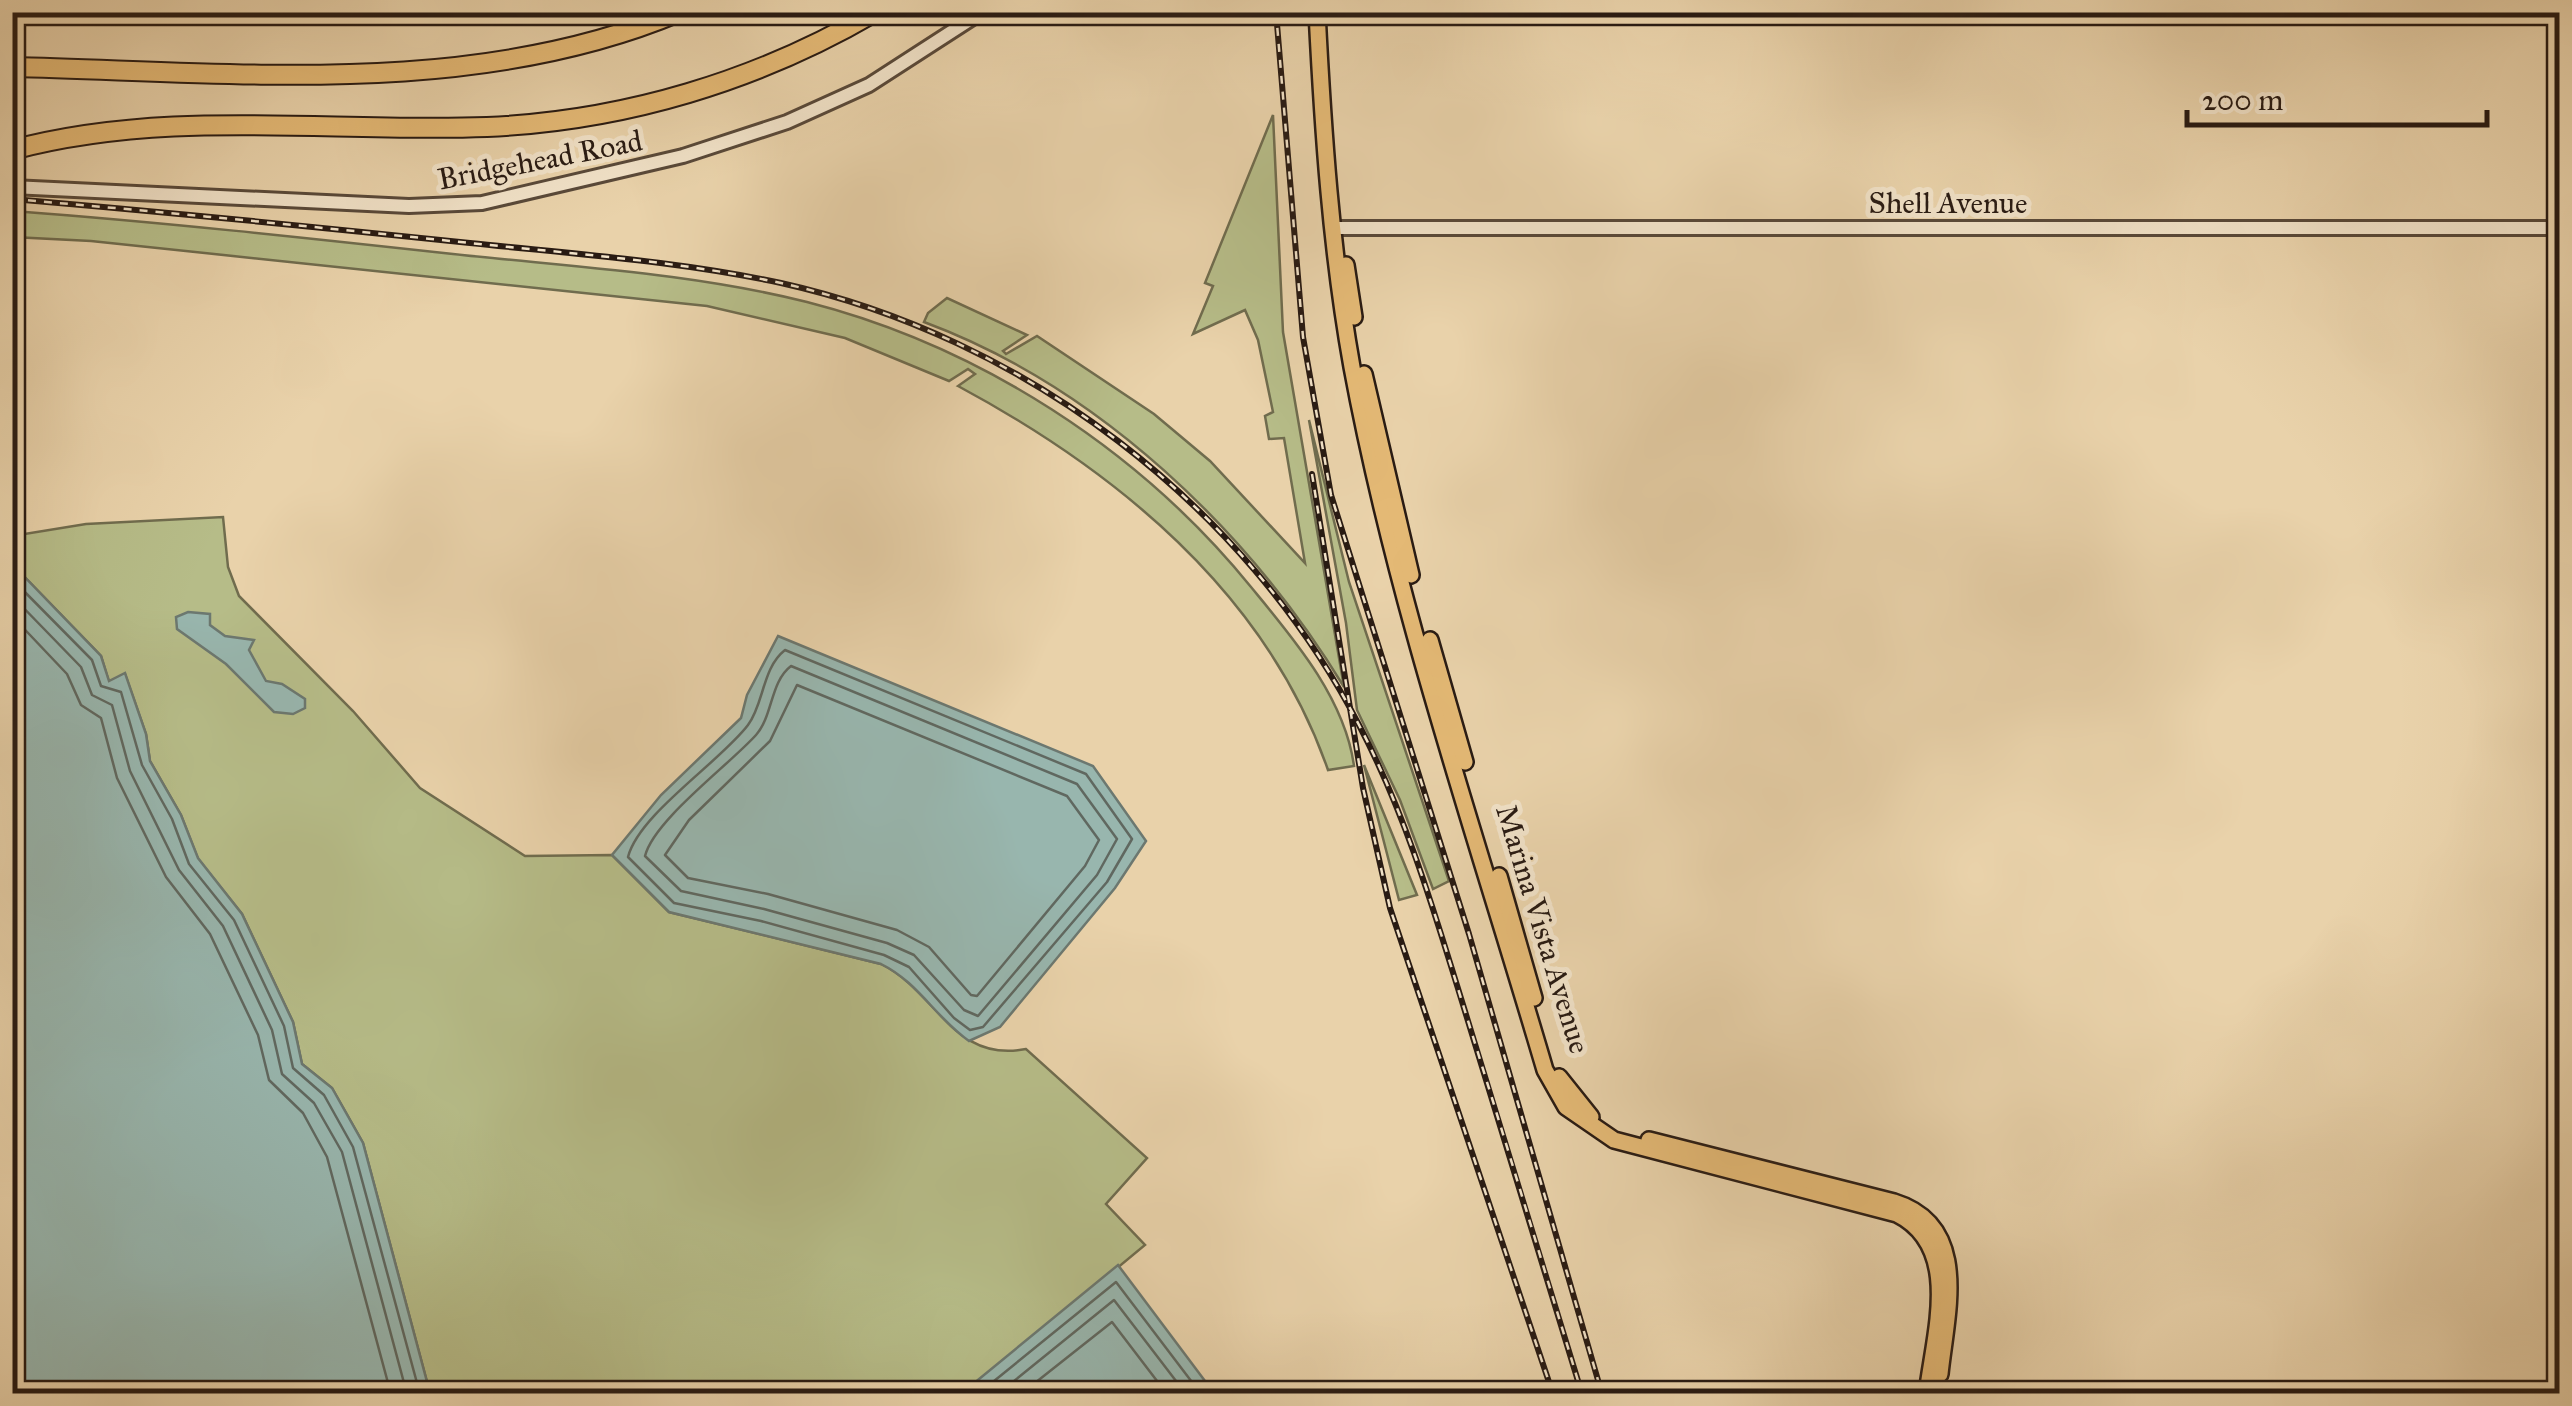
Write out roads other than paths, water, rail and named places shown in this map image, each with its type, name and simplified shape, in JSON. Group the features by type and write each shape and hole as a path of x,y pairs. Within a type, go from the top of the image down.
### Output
{"highway":[{"path":"12,68 402,71 554,51 639,30 680,12"},
{"path":"14,149 103,131 180,124 464,127 573,119 658,102 742,76 875,12"}],"main road":[{"name":"Marina Vista Avenue","path":"1317,12 1336,228 1404,551 1561,1082 1582,1110 1614,1130 1894,1202 1925,1218 1940,1236 1950,1268 1938,1394"},
{"name":"Marina Vista Avenue","path":"1336,228 1334,250 1349,348 1383,509 1553,1088 1580,1120 1614,1140 1897,1214 1920,1227 1940,1267 1927,1394"}],"street":[{"name":"Bridgehead Road","path":"12,188 409,206 482,202 683,156 788,122 869,85 982,12"},
{"name":"Shell Avenue","path":"1336,228 2560,228"}],"water":[{"path":"13,565 101,656 109,681 125,673 146,734 150,761 181,815 198,858 242,914 293,1022 302,1064 332,1088 363,1143 430,1393 13,1393"},
{"path":"188,612 210,614 210,625 225,636 254,640 249,650 266,681 282,684 305,699 305,708 293,714 274,712 226,664 177,629 176,617"},
{"path":"778,636 1093,766 1146,841 1115,888 1000,1027 969,1041 906,980 881,964 669,912 612,855 661,795 741,718 747,695"},
{"path":"1118,1265 1214,1393 962,1393"}],"railway":[{"path":"1276,12 1303,337 1331,495 1469,934 1602,1394"},
{"path":"12,199 626,259 781,283 871,308 958,344 1040,388 1118,441 1190,502 1254,570 1311,644 1376,759 1430,900 1582,1394"},
{"path":"1312,474 1363,788 1390,908 1553,1394"}]}
